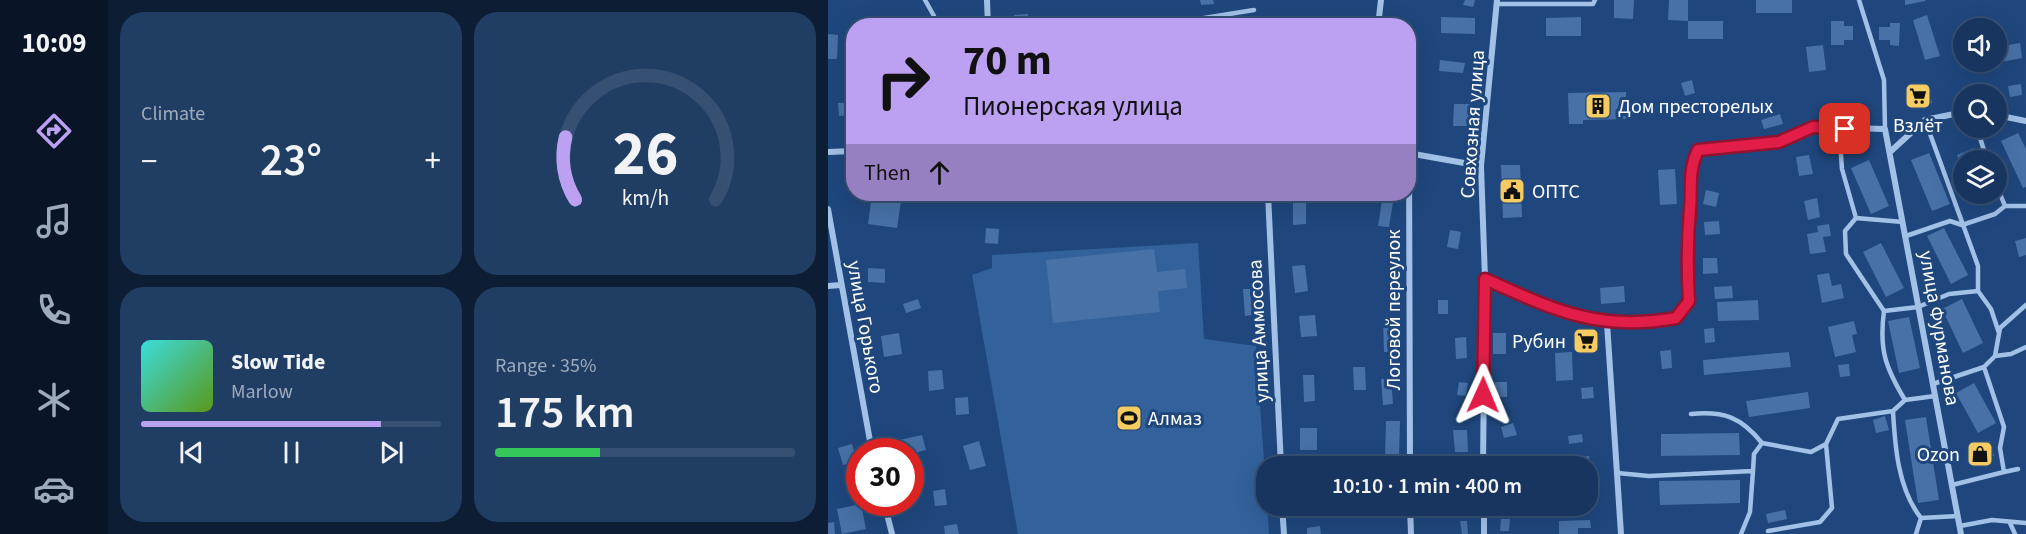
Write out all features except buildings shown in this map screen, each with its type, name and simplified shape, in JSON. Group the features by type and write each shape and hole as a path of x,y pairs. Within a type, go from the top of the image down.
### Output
{"street":[{"path":"987,0 988,18"},
{"path":"1379,18 1381,0"},
{"name":"Совхозная улица","path":"1483,456 1485,279 1481,166 1497,2"},
{"path":"1890,152 1925,120 1953,114"},
{"path":"2007,117 2026,121"},
{"path":"1485,279 1551,309 1607,323 1676,318 1689,301 1686,240 1691,207 1690,165 1698,150 1779,142 1813,127 1885,129"},
{"name":"улица Фурманова","path":"1885,129 1961,534"},
{"path":"828,152 846,152"},
{"path":"1416,154 1481,166"},
{"name":"улица Аммосова","path":"1268,201 1281,456"},
{"name":"Логовой переулок","path":"1409,201 1410,456"},
{"name":"улица Горького","path":"828,209 869,438"},
{"path":"828,286 841,285"},
{"path":"1607,323 1621,534"},
{"path":"888,516 892,534"},
{"path":"1283,516 1284,534"},
{"path":"1410,516 1411,534"},
{"path":"1484,516 1484,534"}],"lane":[{"path":"925,0 934,18"},
{"path":"1497,2 1593,4 1595,0"},
{"path":"1859,0 1884,80 1885,129"},
{"path":"1204,18 1254,10"},
{"path":"1925,120 1956,199 1962,225 1978,266 1978,291 1991,309 1999,333"},
{"path":"1839,129 1842,169 1856,218"},
{"path":"1906,236 1950,221 1962,225 1995,214 2005,206 2026,206"},
{"path":"1856,218 1903,222"},
{"path":"1856,218 1845,231 1846,254 1884,311 1880,341 1893,380 1905,400"},
{"path":"1884,311 1918,307 1949,294 1978,291"},
{"path":"1995,356 2000,328 2026,305"},
{"path":"1933,384 1984,366 1995,356 2011,354 2026,347"},
{"path":"1984,366 2004,427 2000,448 2004,472"},
{"path":"1768,531 1820,522 1832,508 1826,444 1838,419 1893,411 1905,400 1935,396"},
{"path":"1893,411 1895,442 1908,502 1921,518"},
{"path":"1691,414 1710,413 1729,416 1748,426 1762,443 1811,452 1826,444"},
{"path":"1741,534 1752,501 1754,454 1762,443"},
{"path":"1952,485 2018,469"},
{"path":"1617,473 1649,476 1753,471"},
{"path":"1921,518 1958,516"},
{"path":"1916,534 1921,518"},
{"path":"1960,526 1992,520 2026,524"},
{"path":"2010,523 2015,534"}],"shaded area":[{"name":"Алмаз","path":"1198,243 1204,339 1256,346 1264,456 1256,456 1256,516 1268,516 1269,534 1018,534 972,275 992,268 992,255"}],"place":[{"name":"Взлёт","path":"1918,96"},
{"name":"Дом престорелых","path":"1598,106"},
{"name":"ОПТС","path":"1512,191"},
{"name":"Рубин","path":"1586,341"},
{"name":"Алмаз","path":"1129,418"},
{"name":"Ozon","path":"1980,454"}],"route":[{"path":"1483,395 1485,279 1551,309 1607,323 1660,321 1676,318 1689,301 1686,240 1691,207 1690,165 1698,150 1779,142 1813,127 1845,129"}]}
